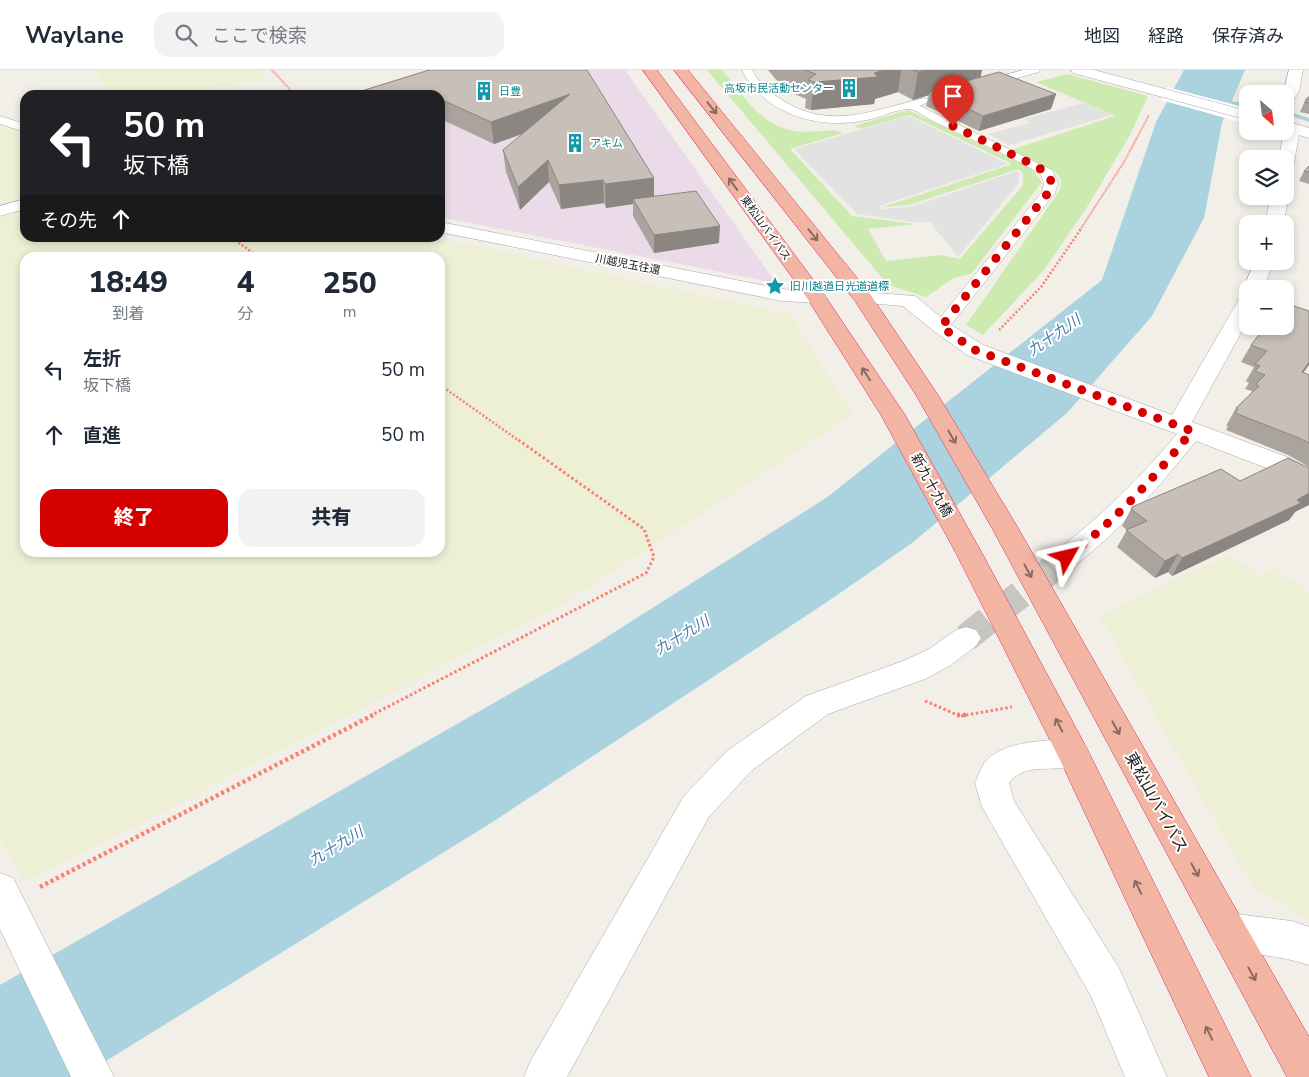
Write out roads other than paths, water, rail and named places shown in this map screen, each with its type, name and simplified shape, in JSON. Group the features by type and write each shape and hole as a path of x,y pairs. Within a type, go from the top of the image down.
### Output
{"highway":[{"name":"東松山バイパス","path":"650,70 816,297 893,415"},
{"path":"681,70 873,298"},
{"name":"東松山バイパス","path":"873,298 1005,528 1309,1076"},
{"name":"新九十九橋","path":"893,415 970,555 1074,755"},
{"path":"1074,755 1230,1077"}],"street":[{"path":"1078,70 1239,114"},
{"path":"1292,85 1296,70"},
{"path":"1294,97 1309,96"},
{"path":"1288,150 1291,135 1296,129"},
{"path":"0,211 20,205"},
{"name":"川越児玉往還","path":"445,228 782,295 816,297"},
{"path":"873,298 908,300 941,327 975,350 1278,463 1309,479"},
{"path":"1067,557 1103,528 1163,467 1185,429 1239,319"},
{"path":"545,1077 696,807 739,761 817,705 881,682 940,657 966,638"},
{"path":"1074,755 1042,754 1014,761 998,771 992,783 999,807 1105,982 1146,1077"},
{"path":"4,897 93,1077"},
{"path":"1228,931 1292,940 1309,946"}],"lane":[{"path":"747,70 754,83 782,106 798,114 819,120 851,120 937,97"},
{"path":"974,87 1034,70"},
{"path":"984,74 1001,79"},
{"path":"910,105 1036,166 1047,173 1052,183 1048,193 941,327"},
{"path":"0,120 20,126"}],"water":[{"name":"九十九川","path":"1184,70 1245,70 1232,101 1239,102 1239,107 1229,106 1222,123 1204,218 1152,316 1067,413 912,543 827,602 491,823 80,1077 0,1077 0,985 583,652 826,498 1102,280 1156,122"}],"waterway":[{"path":"1294,115 1309,120"}],"tunnel":[{"path":"966,638 1067,557"}],"place":[{"name":"高坂市民活動センター","path":"849,88"},
{"name":"日豊","path":"484,91"},
{"name":"アキム","path":"575,143"},
{"name":"旧川越道日光道道標","path":"775,286"}]}
